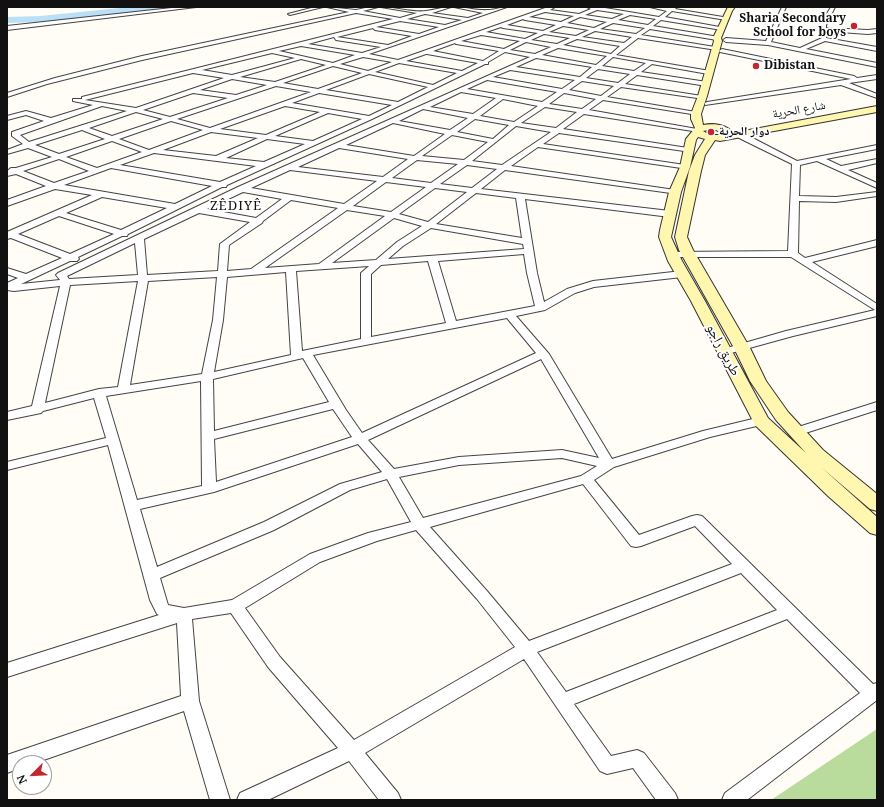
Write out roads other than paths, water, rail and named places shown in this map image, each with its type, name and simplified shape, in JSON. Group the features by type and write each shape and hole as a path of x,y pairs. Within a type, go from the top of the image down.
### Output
{"main road":[{"name":"طريق راجو","path":"721,39 722,28 730,10"},
{"name":"طريق راجو","path":"730,10 733,12 721,39 718,50 704,121 692,139 688,150 685,167 675,192 665,237 672,256 698,301 761,421 877,528"},
{"name":"طريق راجو","path":"718,50 708,72 704,121 707,143 700,155 695,171 681,237 689,255 742,348 758,381 782,416 817,454 877,504"},
{"name":"شارع الحرية","path":"726,133 738,134 841,113 877,104"},
{"name":"شارع الحرية","path":"726,133 841,113 877,109"},
{"name":"طريق راجو","path":"696,114 704,121"},
{"path":"696,114 696,119 704,121 726,133"}],"street":[{"path":"7,28 194,7"},
{"path":"290,14 321,7"},
{"path":"329,7 447,27"},
{"path":"7,95 33,85 149,56 319,21 376,7"},
{"path":"383,7 468,20"},
{"path":"369,20 421,7"},
{"path":"449,7 75,100 136,110 210,130 266,136 415,158 465,162 675,192"},
{"path":"456,7 503,14"},
{"path":"7,174 237,98 331,64 391,46 505,7"},
{"path":"531,7 721,39 768,43 877,65"},
{"path":"7,203 286,104 400,60 553,7"},
{"path":"587,7 722,28"},
{"path":"652,7 730,10"},
{"path":"768,43 784,7"},
{"path":"7,288 222,184 370,118 433,86 483,63 504,50 597,8"},
{"path":"322,266 494,141 515,124 580,79 595,66 674,8"},
{"path":"824,39 823,25 831,8"},
{"path":"37,410 66,282 61,275 243,189 596,30 630,13"},
{"path":"510,15 718,50 861,79"},
{"path":"354,24 435,38"},
{"path":"501,25 624,45"},
{"path":"823,29 868,32 877,31"},
{"path":"481,33 708,72"},
{"path":"329,37 391,46 511,68 619,85 704,121"},
{"path":"442,39 634,73 707,84"},
{"path":"802,50 824,39 877,49"},
{"path":"301,44 400,60 600,99 696,114"},
{"path":"270,51 433,86 544,104 582,112 704,121 841,82 877,76"},
{"path":"7,152 83,128 232,77 301,58"},
{"path":"366,342 366,273 400,244 429,225 504,168 651,62"},
{"path":"194,71 321,90 515,124 558,129 688,150"},
{"path":"841,82 877,96"},
{"path":"191,91 237,98"},
{"path":"254,271 384,179 453,133 502,97"},
{"path":"97,171 28,145 15,134 104,104"},
{"path":"286,104 392,121 494,141"},
{"path":"216,159 266,136 327,111"},
{"path":"7,118 26,113 50,121 83,128 150,152 670,214"},
{"path":"738,134 796,163 877,146"},
{"path":"537,145 685,167"},
{"path":"819,159 877,186"},
{"path":"840,169 877,161"},
{"path":"793,254 796,163"},
{"path":"109,166 222,184 392,215 429,225 529,247"},
{"path":"7,167 54,186 258,221"},
{"path":"9,235 101,194"},
{"path":"794,198 826,201 853,199 877,194"},
{"path":"520,195 532,273 541,308"},
{"path":"209,488 207,377 218,320 225,244 290,197"},
{"path":"58,213 121,234 139,238"},
{"path":"9,235 84,264"},
{"path":"123,390 143,279 139,238"},
{"path":"804,261 877,244"},
{"path":"7,288 66,282 223,274 432,258 529,247"},
{"path":"672,256 793,254 877,308"},
{"path":"432,258 452,325"},
{"path":"291,268 302,355 360,439 391,474 419,524 482,595 526,649 607,765 637,759 668,800"},
{"path":"7,271 28,278"},
{"path":"7,416 37,410 99,393 207,377 302,355 541,308 571,291 594,284 682,274"},
{"path":"724,352 790,333 877,312"},
{"path":"509,314 543,354 609,464"},
{"path":"132,506 209,488 288,464 360,439 543,354"},
{"path":"99,393 158,600 163,610 184,614"},
{"path":"207,438 336,404"},
{"path":"796,432 877,406"},
{"path":"7,668 184,614 235,606 315,558 373,537 586,479 609,464 707,434 761,421"},
{"path":"7,466 112,440"},
{"path":"152,575 269,526 345,487 391,474 459,461 562,454 609,464"},
{"path":"586,479 636,542 697,520 788,612 875,692 732,800"},
{"path":"247,800 352,751 526,649 742,566"},
{"path":"235,606 274,662 352,751 390,800"},
{"path":"562,701 788,612"},
{"path":"184,614 190,701 220,800"},
{"path":"7,764 190,701"}],"waterway":[{"path":"7,20 40,19 162,7"}],"place":[{"name":"Sharia Secondary School for boys","path":"854,26"},
{"name":"Dibistan","path":"756,66"},
{"name":"دوار الحرية","path":"711,132"}],"district":[{"name":"ZÊDIYÊ","path":"236,206"}]}
